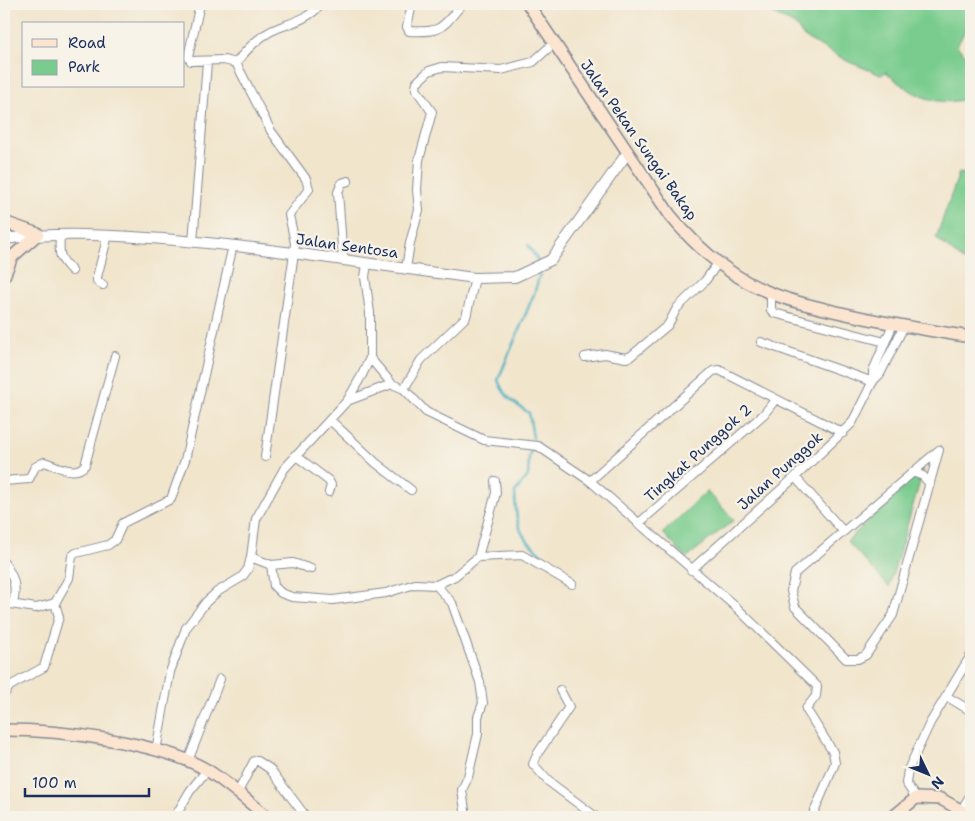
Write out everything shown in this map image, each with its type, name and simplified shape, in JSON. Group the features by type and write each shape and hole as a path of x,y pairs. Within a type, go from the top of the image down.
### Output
{"main road":[{"name":"Jalan Pekan Sungai Bakap","path":"528,4 670,215 688,238 718,263 748,283 794,302 898,325 971,337"},
{"path":"4,222 38,234 12,257 4,276"},
{"path":"4,730 25,730 105,739 188,761 207,770 238,792 267,817"},
{"path":"893,817 916,798 942,799 966,813"}],"street":[{"path":"200,4 188,57 191,61 224,60 236,63 270,131 306,179 309,189 289,216 295,244 265,458"},
{"path":"236,63 244,52 276,28 294,24 311,14 322,4"},
{"path":"412,4 407,27 409,31 431,32 443,26 462,4"},
{"path":"406,269 410,243 419,210 417,190 419,160 432,112 416,89 417,82 429,71 442,67 500,70 533,62 554,43"},
{"path":"193,242 207,62"},
{"name":"Jalan Sentosa","path":"4,239 38,234 108,235 233,245 475,278 516,277 551,260 628,152"},
{"path":"343,260 338,192 342,183 348,180"},
{"path":"60,234 59,254 62,261 72,271"},
{"path":"103,285 97,282 97,277 108,235"},
{"path":"4,694 10,686 44,667 59,617 55,604 69,578 72,556 76,553 108,545 116,540 123,523 171,500 185,460 233,245"},
{"path":"586,357 606,354 626,358 631,356 668,325 677,308 705,281 718,263"},
{"path":"156,752 170,672 186,628 206,602 217,592 242,577 248,568 251,557 256,520 284,469 295,454 347,401 370,358 367,264"},
{"path":"404,389 421,360 466,317 475,278"},
{"path":"771,293 771,310 774,313 850,331 885,342"},
{"path":"850,331 855,316"},
{"name":"Jalan Punggok","path":"873,382 873,370 885,342 898,325"},
{"name":"Jalan Punggok","path":"691,570 796,477 852,423 873,382 880,374 898,325"},
{"path":"761,342 873,382"},
{"path":"4,480 29,479 35,467 44,462 74,472 81,470 86,465 115,356"},
{"path":"370,358 392,384 404,389 426,412 484,440 538,446 590,482 737,608 816,686 816,696 806,709 833,752 835,763 812,817"},
{"path":"590,482 712,371 719,370 843,433"},
{"path":"347,401 392,384"},
{"name":"Tingkat Punggok 2","path":"638,524 764,414 775,400"},
{"path":"330,420 376,463 411,490"},
{"path":"939,450 893,615 866,655 858,659 846,659 796,607 791,591 795,573 913,472 939,450"},
{"path":"295,454 329,481 331,485 329,492"},
{"path":"913,472 924,476 930,484"},
{"path":"796,477 843,531"},
{"path":"271,565 274,586 281,593 292,597 333,600 386,593 416,584 436,585 455,576 478,557 496,493 495,481"},
{"path":"478,557 522,555 572,584"},
{"path":"251,557 271,565 293,563 311,569"},
{"path":"4,563 11,572 15,583 13,604"},
{"path":"436,585 452,603 481,688 483,703 477,721 478,734 468,777 462,790 466,817"},
{"path":"4,604 36,608 55,604"},
{"path":"916,798 906,783 908,770 930,723 971,655"},
{"path":"188,761 220,679"},
{"path":"560,690 569,707 538,753 533,764 548,781 596,817"},
{"path":"946,696 971,711"},
{"path":"238,792 254,761 258,760 270,769 306,817"},
{"path":"175,817 190,791 207,770"},
{"path":"966,813 971,794"},
{"path":"293,817 299,810"}],"green space":[{"path":"754,4 971,4 971,19 957,46 971,61 971,97 947,102 925,98 905,87 886,72 881,75 849,62 804,37 795,25"},
{"path":"959,173 971,175 971,267 936,238"},
{"path":"924,468 889,587 847,541"},
{"path":"707,491 734,520 686,558 663,533"}],"waterway":[{"path":"528,245 538,261"},
{"path":"533,438 529,413 507,396 498,380 534,294 540,274"},
{"path":"532,449 529,456 528,476 515,492 517,516 526,539 550,562"}]}
